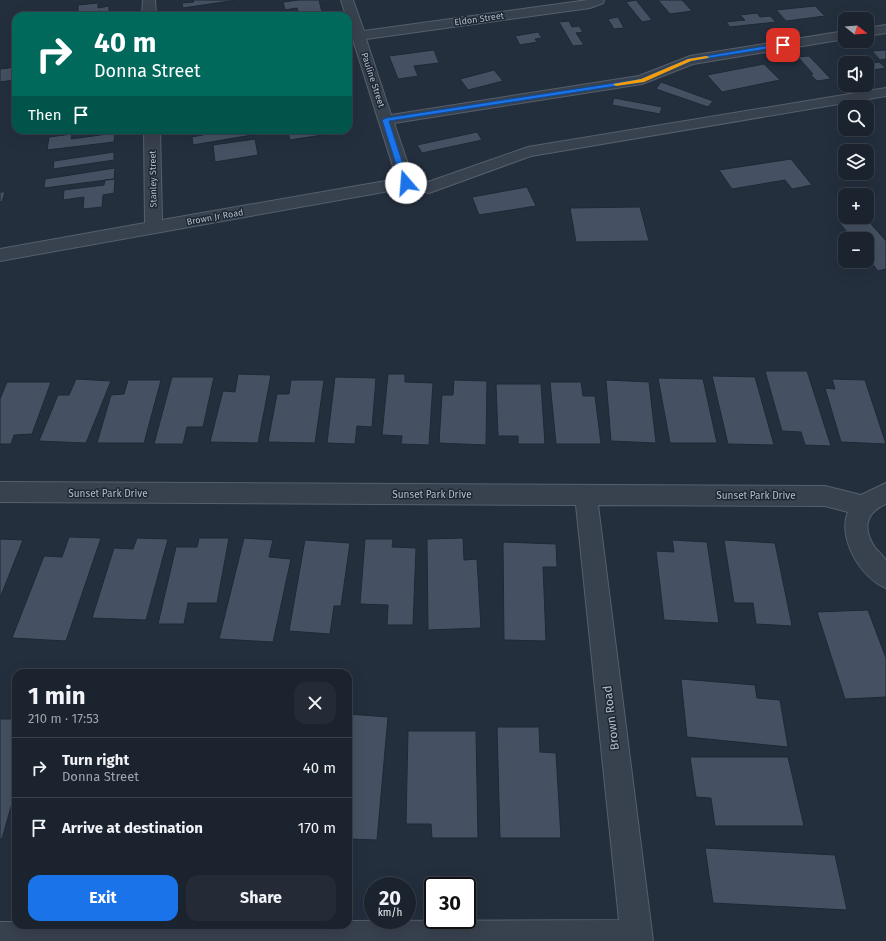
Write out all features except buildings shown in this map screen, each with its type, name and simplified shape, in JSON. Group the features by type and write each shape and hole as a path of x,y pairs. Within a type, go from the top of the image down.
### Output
{"street":[{"path":"149,0 149,12"},
{"name":"Pauline Street","path":"347,0 351,12"},
{"name":"Eldon Street","path":"359,36 590,4 598,0"},
{"name":"Pauline Street","path":"352,15 406,183"},
{"path":"874,31 886,29"},
{"path":"386,120 642,80 690,60 838,36"},
{"name":"Brown Jr Road","path":"0,254 406,183 429,188 528,152 886,92"},
{"name":"Stanley Street","path":"152,134 154,227"},
{"name":"Sunset Park Drive","path":"0,492 825,496 862,505"},
{"path":"886,493 873,496 862,505 856,518 856,534 862,551 874,567 886,577"},
{"name":"Brown Road","path":"586,495 636,938"},
{"path":"0,938 636,938"}],"slow traffic":[{"path":"616,84 642,80 690,60 706,57"}],"route":[{"path":"406,183 386,120 642,80 690,60 783,45"}]}
